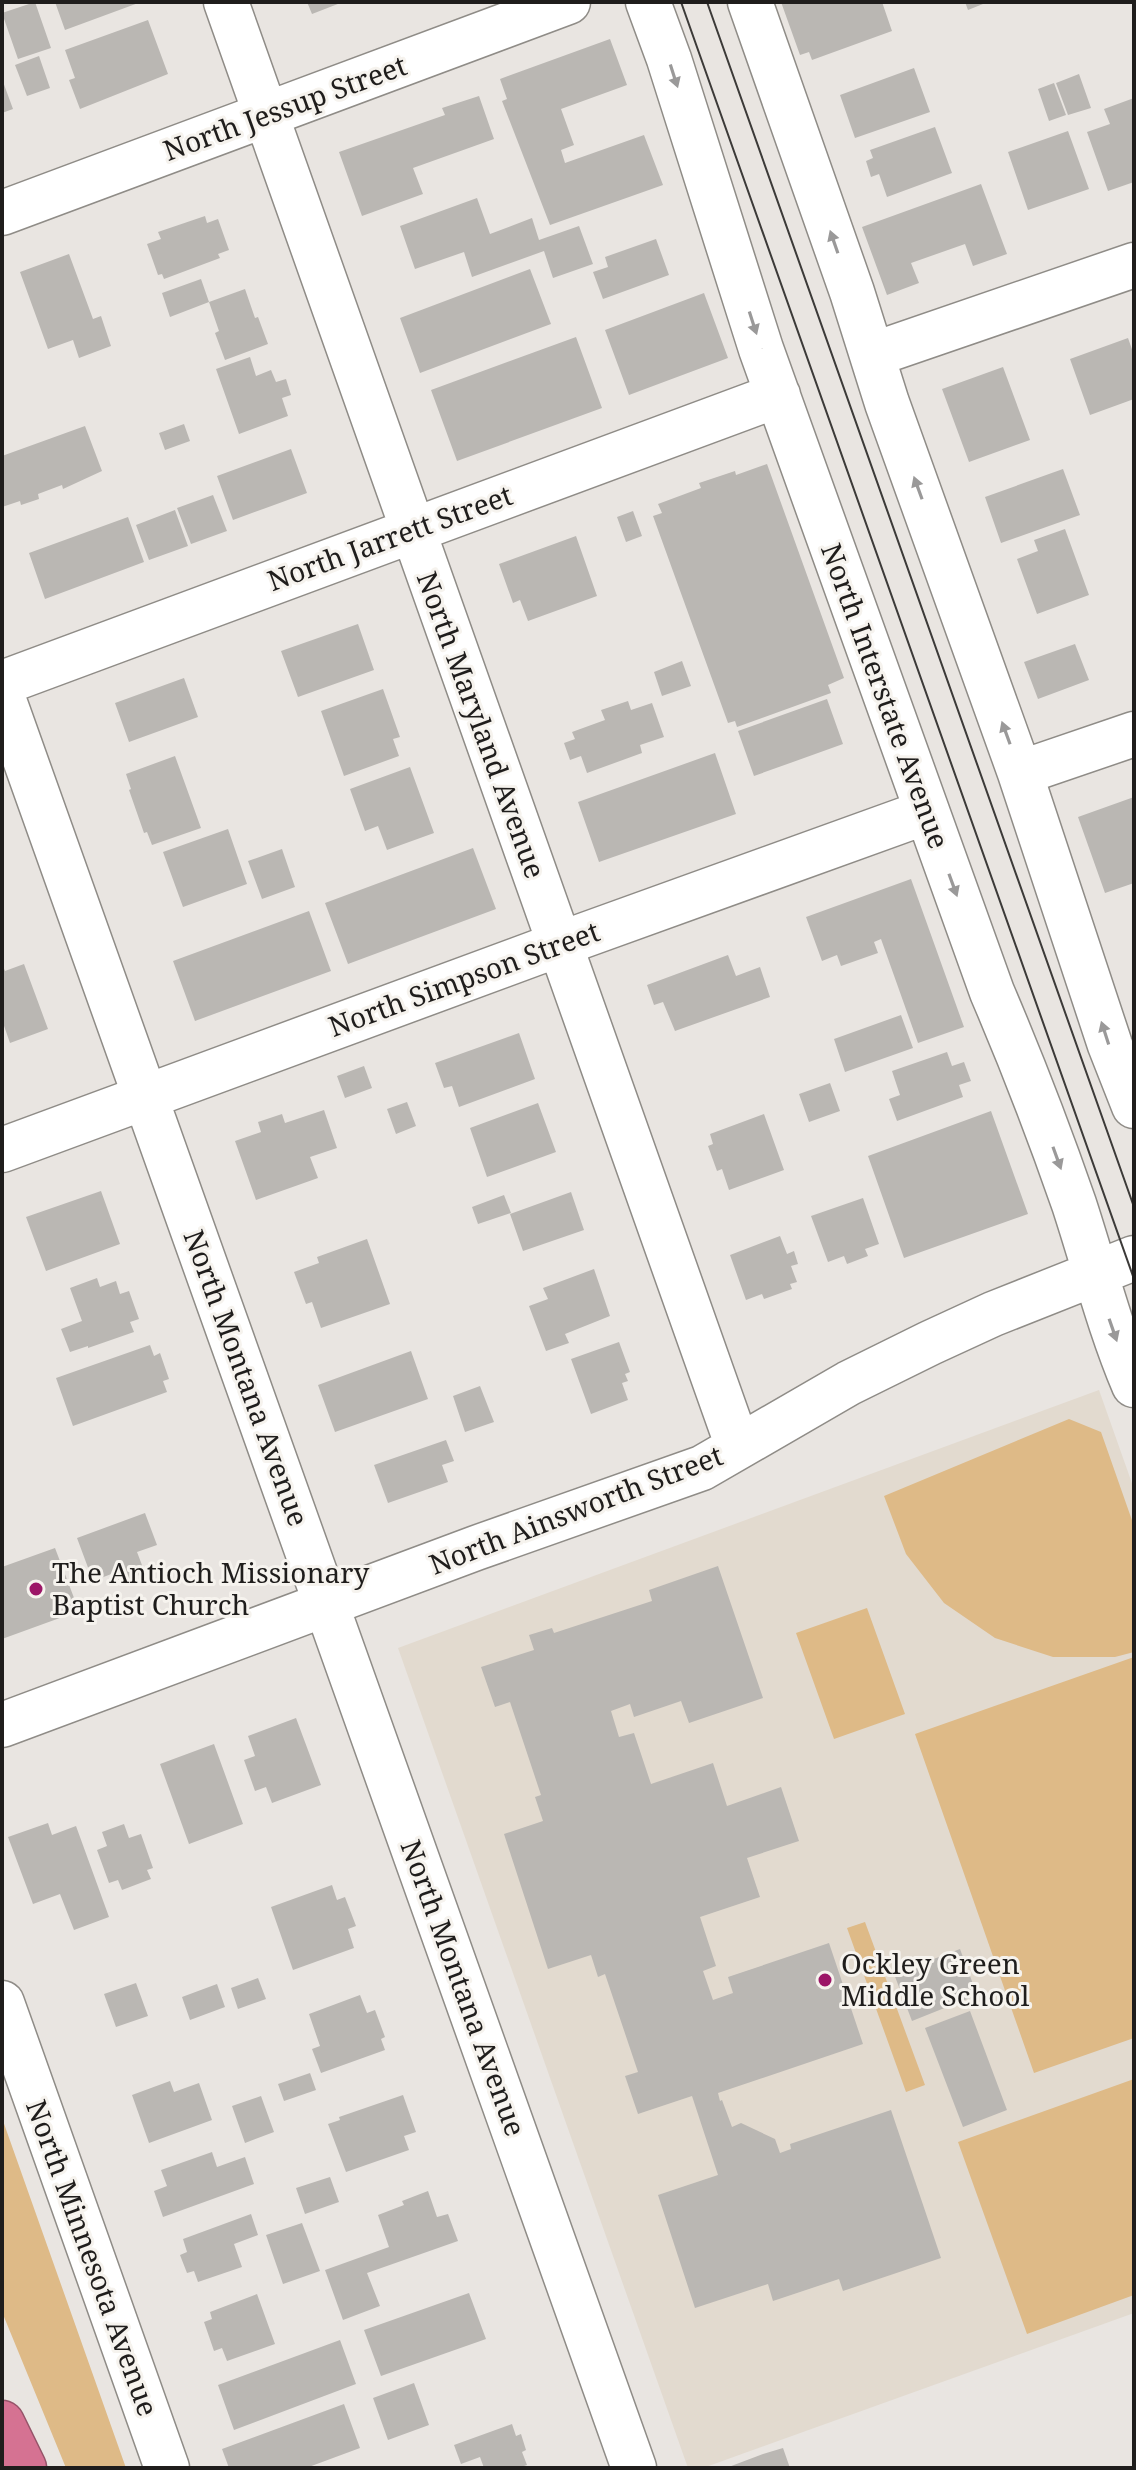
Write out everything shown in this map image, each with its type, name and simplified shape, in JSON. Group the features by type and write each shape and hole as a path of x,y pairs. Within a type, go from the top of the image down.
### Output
{"highway":[{"path":"2,2423 24,2468"}],"street":[{"name":"North Maryland Avenue","path":"226,2 738,1447"},
{"name":"North Jessup Street","path":"2,213 568,2"},
{"name":"North Interstate Avenue","path":"648,2 761,349 992,992 1031,1084 1075,1207 1115,1266 1112,1330 1134,1385"},
{"path":"750,2 1020,773 1110,1045 1134,1106"},
{"path":"872,355 1134,265"},
{"name":"North Jarrett Street","path":"2,683 778,395"},
{"name":"North Montana Avenue","path":"2,695 634,2468"},
{"path":"1020,773 1134,734"},
{"name":"North Simpson Street","path":"2,1150 926,812"},
{"name":"North Ainsworth Street","path":"2,1725 702,1468 849,1383 930,1343 993,1314 1115,1266"},
{"name":"North Minnesota Avenue","path":"2,2003 167,2468"}],"shaded area":[{"name":"Ockley Green Middle School","path":"1099,1390 1134,1489 1134,2313 703,2468 688,2468 398,1648"},
{"path":"1069,1419 1101,1432 1134,1526 1134,1652 1115,1657 1053,1657 995,1638 944,1603 906,1554 884,1496"},
{"path":"867,1608 905,1714 834,1739 796,1633"},
{"path":"1134,1657 1134,2038 1034,2073 915,1734"},
{"path":"865,1922 925,2085 906,2092 847,1928"},
{"path":"1134,2079 1134,2295 1027,2334 958,2142"},
{"path":"2,2118 126,2468 66,2468 2,2312"}],"building":[{"path":"35,2 51,48 18,59 2,13"},
{"path":"55,2 141,2 65,30"},
{"path":"307,2 343,2 312,14"},
{"path":"781,2 882,2 892,31 812,60 809,52 800,55"},
{"path":"965,2 988,2 968,10"},
{"path":"148,20 168,74 80,109 69,80 75,78 65,50"},
{"path":"610,39 627,85 561,109 574,145 561,150 565,163 644,135 663,185 550,225 502,101 507,99 500,79"},
{"path":"39,56 50,88 27,96 15,65"},
{"path":"914,68 930,112 855,138 840,95"},
{"path":"1079,74 1091,108 1068,115 1056,83"},
{"path":"2,79 13,109 2,113"},
{"path":"1054,83 1066,115 1049,121 1038,89"},
{"path":"479,96 494,139 413,168 423,194 362,216 339,152 445,115 442,108"},
{"path":"1134,98 1134,182 1108,191 1087,132 1110,124 1104,109"},
{"path":"935,127 952,173 887,197 879,174 871,177 866,161 873,158 870,150"},
{"path":"1068,131 1089,189 1028,210 1008,152"},
{"path":"981,184 1007,254 973,266 965,244 911,263 919,283 887,295 862,227"},
{"path":"477,198 490,234 532,218 539,240 579,226 593,264 553,278 544,251 472,277 464,252 415,269 400,226"},
{"path":"205,216 207,223 218,219 229,250 218,254 220,258 164,279 162,274 158,275 147,244 161,239 158,232"},
{"path":"656,239 669,275 603,299 593,272 608,267 605,257"},
{"path":"69,254 93,319 101,316 111,346 79,358 73,340 48,349 20,272"},
{"path":"530,269 551,324 420,373 400,318"},
{"path":"201,279 209,302 170,317 162,293"},
{"path":"245,289 268,344 225,360 215,333 219,331 209,302"},
{"path":"704,293 728,358 629,395 605,330"},
{"path":"576,337 602,408 457,461 431,390"},
{"path":"1128,338 1134,355 1134,399 1090,415 1070,359"},
{"path":"250,357 256,376 271,370 276,382 286,379 291,395 282,398 288,416 239,434 216,369"},
{"path":"1003,367 1030,440 969,462 942,389"},
{"path":"184,424 190,441 165,450 159,433"},
{"path":"85,426 102,471 63,489 62,485 38,494 39,499 2,507 2,456"},
{"path":"291,449 307,493 233,520 217,476"},
{"path":"767,464 844,678 828,685 831,693 737,727 735,721 728,723 653,516 662,513 658,504 701,488 699,483"},
{"path":"1063,469 1080,515 1001,543 985,497"},
{"path":"213,495 227,531 191,544 177,508"},
{"path":"175,510 188,546 149,560 136,525"},
{"path":"633,511 642,536 626,542 617,517"},
{"path":"128,517 144,562 45,599 29,553"},
{"path":"1065,529 1089,595 1037,614 1017,559 1038,551 1034,540"},
{"path":"576,536 597,596 528,621 520,600 513,603 499,564"},
{"path":"358,624 374,670 298,697 281,651"},
{"path":"1075,644 1089,680 1038,699 1024,662"},
{"path":"682,661 691,686 662,696 654,672"},
{"path":"184,678 198,717 129,742 115,703"},
{"path":"383,689 400,737 393,739 399,756 344,776 321,711"},
{"path":"827,699 843,744 754,776 738,731"},
{"path":"628,701 631,710 652,703 664,737 640,745 642,753 587,773 581,756 570,760 564,743 575,739 572,732 605,720 601,710"},
{"path":"715,753 736,814 599,862 578,802"},
{"path":"175,756 201,828 152,845 147,832 144,833 126,774"},
{"path":"410,767 434,833 387,850 378,826 365,831 350,789"},
{"path":"1134,797 1134,883 1105,893 1078,817"},
{"path":"228,829 247,884 183,907 163,852"},
{"path":"473,848 496,909 348,964 325,903"},
{"path":"282,849 295,887 262,899 248,861"},
{"path":"911,879 964,1027 918,1043 881,939 874,942 878,953 841,966 837,955 822,961 806,917"},
{"path":"309,911 331,971 195,1021 173,961"},
{"path":"728,955 736,976 760,967 770,997 675,1031 663,1002 654,1005 647,985"},
{"path":"2,964 5,971 24,964 48,1029 10,1043 2,1020"},
{"path":"901,1015 913,1048 845,1072 834,1039"},
{"path":"519,1033 535,1079 459,1107 452,1086 444,1088 435,1063"},
{"path":"947,1052 952,1066 964,1062 971,1081 959,1085 963,1097 897,1121 889,1099 900,1095 892,1071"},
{"path":"364,1066 372,1088 345,1098 337,1076"},
{"path":"830,1083 840,1111 809,1122 799,1094"},
{"path":"407,1102 416,1126 396,1134 387,1109"},
{"path":"538,1103 556,1152 487,1177 470,1128"},
{"path":"324,1110 337,1148 310,1157 318,1178 256,1200 235,1141 261,1132 258,1122 282,1114 285,1123"},
{"path":"991,1111 1028,1214 904,1258 868,1156"},
{"path":"764,1114 784,1170 729,1190 722,1169 717,1171 708,1146 713,1144 710,1134"},
{"path":"101,1191 120,1244 46,1271 26,1217"},
{"path":"571,1192 584,1230 523,1251 510,1214"},
{"path":"504,1195 511,1213 478,1224 472,1207"},
{"path":"863,1198 879,1244 865,1249 868,1256 847,1264 844,1256 828,1262 811,1216"},
{"path":"780,1236 787,1254 794,1251 798,1264 791,1266 797,1282 790,1284 792,1289 764,1299 762,1294 746,1300 730,1255"},
{"path":"367,1239 390,1304 321,1328 312,1302 306,1304 294,1272 319,1263 317,1257"},
{"path":"594,1269 610,1316 565,1334 569,1343 546,1351 529,1306 548,1299 543,1288"},
{"path":"97,1278 100,1287 116,1281 120,1294 129,1291 139,1319 130,1322 134,1332 70,1352 61,1329 82,1321 70,1288"},
{"path":"619,1342 630,1372 625,1374 628,1381 622,1383 628,1400 591,1414 571,1359"},
{"path":"150,1345 154,1356 160,1353 169,1379 163,1381 167,1392 73,1426 56,1378"},
{"path":"411,1351 428,1399 335,1432 318,1385"},
{"path":"480,1386 494,1422 465,1432 453,1396"},
{"path":"446,1440 454,1461 442,1465 448,1482 388,1503 374,1465"},
{"path":"145,1513 157,1545 137,1552 145,1573 117,1583 114,1573 93,1581 77,1538"},
{"name":"The Antioch Missionary Baptist Church","path":"55,1548 79,1611 2,1639 2,1567"},
{"path":"718,1566 763,1698 689,1723 681,1701 634,1717 630,1704 611,1711 619,1737 634,1733 651,1784 713,1763 727,1806 781,1787 799,1841 747,1858 760,1897 700,1917 716,1966 703,1971 713,2000 733,1993 728,1977 829,1943 863,2044 718,2093 720,2101 732,2127 741,2123 775,2139 780,2153 791,2149 790,2144 891,2110 941,2258 843,2291 839,2279 773,2301 768,2284 695,2308 658,2195 718,2175 692,2096 638,2114 625,2076 638,2072 605,1974 598,1977 591,1955 548,1969 504,1834 543,1821 535,1797 541,1795 510,1702 495,1707 481,1667 534,1650 529,1635 552,1628 554,1633 652,1601 649,1590"},
{"path":"296,1718 321,1785 272,1803 266,1787 255,1791 244,1760 255,1756 248,1736"},
{"path":"214,1744 243,1824 189,1844 160,1764"},
{"path":"48,1823 52,1835 76,1826 109,1917 74,1930 60,1894 33,1904 8,1837"},
{"path":"124,1824 129,1838 141,1834 153,1868 147,1870 151,1879 122,1890 118,1880 109,1883 97,1850 107,1846 102,1832"},
{"path":"332,1885 337,1900 345,1897 356,1926 348,1929 354,1948 293,1970 271,1907"},
{"path":"960,1949 977,1995 912,2021 894,1974"},
{"path":"258,1978 266,1999 238,2009 231,1988"},
{"path":"136,1983 148,2016 116,2027 104,1994"},
{"path":"217,1984 225,2007 190,2020 182,1997"},
{"path":"360,1995 367,2013 375,2010 385,2037 381,2039 385,2050 321,2073 312,2049 320,2046 309,2014"},
{"path":"970,2011 1007,2110 963,2127 925,2028"},
{"path":"310,2073 316,2090 284,2101 278,2084"},
{"path":"170,2081 174,2092 199,2083 212,2120 149,2143 132,2095"},
{"path":"403,2095 416,2132 404,2136 409,2150 346,2172 328,2124 340,2120 339,2117"},
{"path":"261,2096 274,2132 245,2143 232,2106"},
{"path":"212,2152 217,2167 245,2157 254,2184 163,2217 154,2191 167,2186 161,2170"},
{"path":"330,2177 339,2202 305,2214 296,2188"},
{"path":"428,2191 437,2217 448,2214 458,2241 367,2273 380,2306 343,2320 325,2270 389,2247 378,2215"},
{"path":"251,2214 258,2235 234,2244 242,2267 198,2282 194,2271 187,2273 180,2255 187,2252 183,2239"},
{"path":"302,2223 320,2271 283,2284 266,2235"},
{"path":"469,2293 486,2339 381,2376 364,2330"},
{"path":"257,2294 275,2344 227,2361 222,2348 214,2351 204,2322 212,2319 210,2312"},
{"path":"340,2340 356,2384 234,2430 218,2385"},
{"path":"414,2383 429,2425 388,2440 373,2398"},
{"path":"344,2404 360,2448 306,2468 229,2468 222,2449"},
{"path":"512,2424 516,2436 521,2434 526,2450 522,2452 527,2465 484,2468 480,2457 461,2464 454,2445"},
{"path":"783,2448 790,2468 726,2468 763,2454"}],"tram line":[{"path":"681,2 1134,1279"},
{"path":"707,2 1134,1207"}],"place":[{"name":"The Antioch Missionary Baptist Church","path":"36,1589"},
{"name":"Ockley Green Middle School","path":"825,1980"}]}
